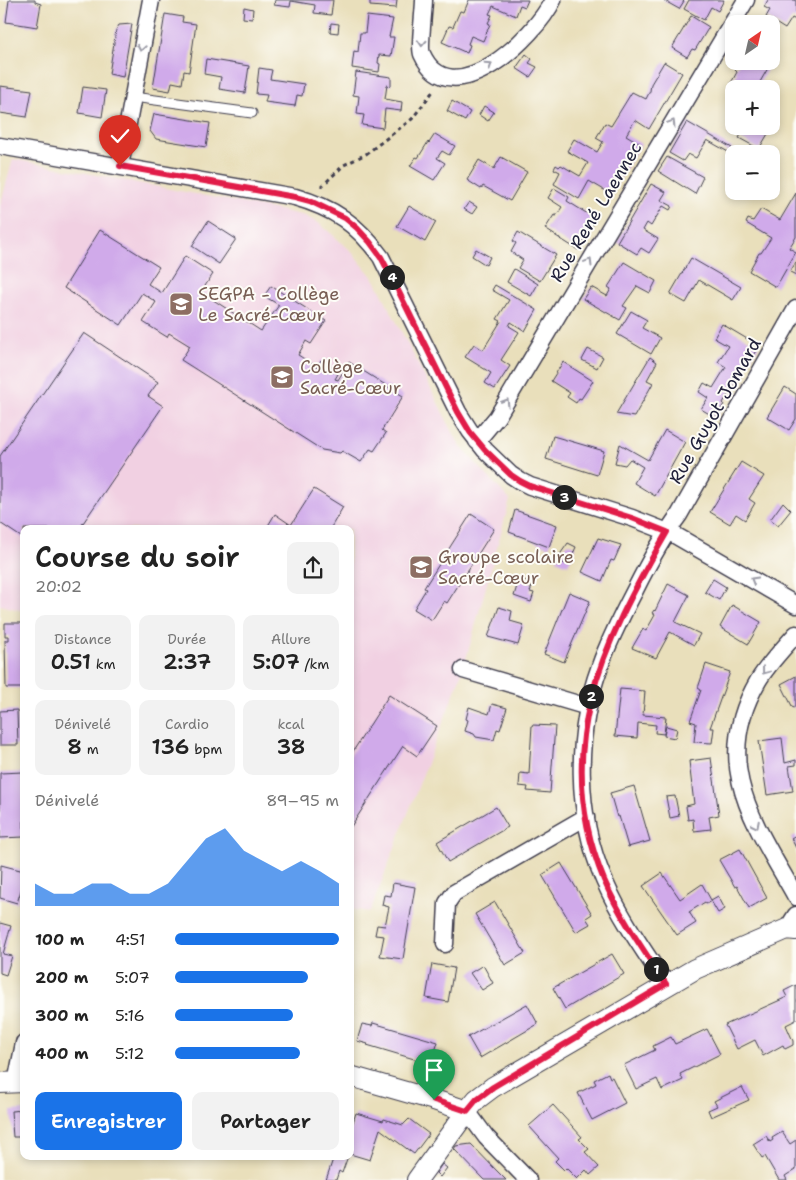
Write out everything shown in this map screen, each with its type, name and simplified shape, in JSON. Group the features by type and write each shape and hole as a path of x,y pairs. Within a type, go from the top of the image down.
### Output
{"street":[{"path":"120,166 151,0"},
{"path":"424,0 421,52 434,70 443,77 460,78 485,69 522,42 549,9 553,0"},
{"name":"Rue René Laennec","path":"477,441 497,417 746,0"},
{"path":"0,146 240,187 310,201 345,218 364,235 381,257 458,412 477,441 511,475 525,483 632,518 667,532 699,548 796,605"},
{"name":"Rue Guyot Jomard","path":"666,984 636,938 604,880 591,840 586,817 581,766 583,736 588,707 611,637 651,559 679,515 796,308"},
{"path":"796,634 759,680 747,704 738,746 738,772 745,802 754,823 796,897"},
{"path":"463,670 588,707"},
{"path":"445,944 447,903 454,893 586,817"},
{"path":"417,1180 467,1111 477,1099 493,1087 695,968 793,925"},
{"path":"13,1083 20,1058"},
{"path":"354,1077 467,1111 486,1137 528,1180"}],"lane":[{"path":"133,97 252,112"}],"path":[{"path":"310,201 321,187 344,165 366,154 412,119 443,77"}],"shaded area":[{"name":"Groupe scolaire Sacré-Cœur","path":"13,159 279,210 305,216 320,224 349,249 375,280 460,446 510,500 463,670 370,912 354,910 354,525 20,525 20,610 0,605 0,206"}],"building":[{"path":"9,0 35,0 35,2 41,4 37,27 6,22"},
{"path":"275,0 333,0 331,15 314,13 315,5 291,1 290,7 274,5"},
{"path":"370,0 397,0 396,8 370,6"},
{"path":"469,0 528,0 525,7 520,5 516,16 493,6 489,14 492,15 488,23 490,24 483,41 471,36 467,53 442,42 449,26 453,27 460,11 464,12"},
{"path":"663,0 683,0 684,1 679,9"},
{"path":"689,0 724,0 718,11 711,7 704,20 684,9"},
{"path":"768,0 796,0 796,20 792,18 785,29 780,26 780,15 767,15 770,10 764,7"},
{"path":"244,7 253,9 252,19 243,18"},
{"path":"165,14 183,17 182,22 196,24 189,72 184,71 182,84 172,82 170,91 153,88"},
{"path":"367,16 393,19 389,37 394,37 391,56 379,55 379,72 352,68 354,51 358,52 360,33 365,33"},
{"path":"691,16 709,27 695,50 692,49 687,57 672,48"},
{"path":"331,23 339,24 338,33 330,32"},
{"path":"132,24 123,77 109,74 116,30 119,25"},
{"path":"526,54 532,59 529,63 537,67 530,77 516,68"},
{"path":"206,59 249,66 245,93 219,89 221,77 204,74"},
{"path":"664,62 682,73 649,129 635,120 626,135 641,144 611,194 589,181 579,199 554,184 560,172 554,169 556,165 559,167 561,165 580,176 588,163 567,151 574,139 597,152 603,142 596,138 605,123 611,126 632,92 646,99 651,84"},
{"path":"259,68 272,70 270,79 304,84 302,96 297,95 295,106 265,102 267,95 256,94"},
{"path":"735,70 767,70 761,80 733,80 737,72"},
{"path":"356,72 391,77 391,86 387,85 385,99 402,102 401,111 385,109 383,128 362,125 364,115 357,114 359,96 353,95"},
{"path":"0,86 32,90 27,117 0,113"},
{"path":"83,87 106,90 102,117 79,113"},
{"path":"452,101 470,112 465,121 447,111"},
{"path":"484,106 494,112 488,121 479,115"},
{"path":"154,114 210,123 206,147 156,139 150,131"},
{"path":"687,122 727,145 725,145 725,150 707,140 696,158 688,154 683,161 669,153"},
{"path":"435,134 455,146 449,155 442,151 437,158 445,163 434,180 410,166"},
{"path":"741,135 767,135 761,145 752,145 739,138"},
{"path":"501,157 527,172 510,201 483,186 481,189 467,180 479,160 494,169"},
{"path":"667,157 703,177 695,194 658,171"},
{"path":"651,184 666,192 661,200 672,206 670,210 663,206 651,226 647,223 643,230 658,239 649,253 641,248 637,254 617,242"},
{"path":"554,188 569,197 567,201 596,219 578,250 545,229 562,207 548,198"},
{"path":"796,193 796,237 789,248 796,252 776,287 749,271 759,253 761,253 771,238 746,223 748,219 753,221 761,209 780,220"},
{"path":"469,202 477,207 472,214 464,209"},
{"path":"409,206 436,222 425,242 397,226"},
{"path":"208,221 236,239 219,264 192,246"},
{"path":"100,230 159,267 148,284 162,293 185,256 213,274 201,292 261,331 279,305 264,296 271,286 326,321 311,344 306,341 298,355 317,367 321,360 333,368 332,370 338,374 335,379 338,380 349,362 403,396 382,430 386,433 374,451 370,449 361,462 342,451 340,453 322,450 181,360 190,346 169,333 167,337 143,322 156,302 142,293 121,325 64,288"},
{"path":"518,232 556,255 540,281 518,268 523,260 511,252 516,243 513,241"},
{"path":"476,249 490,257 486,265 472,256"},
{"path":"691,258 741,287 733,300 699,280 686,303 670,294"},
{"path":"624,262 656,281 650,293 637,286 623,306 627,308 620,320 583,299 591,287 607,296 611,289 608,287"},
{"path":"796,262 796,275 790,272"},
{"path":"514,269 538,284 531,296 507,282"},
{"path":"495,285 537,310 525,331 511,322 509,326 519,332 501,360 510,366 495,389 485,383 491,373 465,357 474,344 483,350 501,321 497,319 509,300 492,290"},
{"path":"631,311 647,320 642,328 660,338 651,354 617,334"},
{"path":"722,324 759,346 734,388 732,387 716,418 701,409 708,398 699,392 704,383 713,388 726,367 718,362 728,346 714,338"},
{"path":"84,333 158,382 148,396 163,406 82,525 20,525 20,536 0,523 0,456"},
{"path":"588,349 603,357 597,368 582,360"},
{"path":"650,357 657,362 647,380 653,383 634,417 616,414"},
{"path":"563,362 593,381 581,399 579,398 576,403 567,397 570,393 551,381"},
{"path":"785,387 796,394 796,419 789,430 767,417"},
{"path":"665,430 685,442 655,496 634,483 643,467 630,459 625,465 615,463 620,444 648,460"},
{"path":"553,436 604,451 597,475 546,459"},
{"path":"741,462 764,476 749,499 755,503 745,520 736,514 730,524 710,512"},
{"path":"314,489 343,507 332,525 291,525"},
{"path":"783,502 791,510 778,526 770,520"},
{"path":"515,510 557,525 549,547 509,532"},
{"path":"275,514 291,525 268,525"},
{"path":"471,514 494,529 447,603 444,601 432,620 414,609 426,589 424,588"},
{"path":"598,538 621,545 614,561 611,560 602,581 582,572"},
{"path":"568,543 576,547 568,565 556,560"},
{"path":"519,579 533,583 530,592 534,593 531,602 514,596"},
{"path":"713,579 726,587 719,600 705,592"},
{"path":"668,584 689,595 675,622 700,634 694,645 670,632 656,658 632,648 643,629 646,631 655,615 652,613 655,611"},
{"path":"569,592 590,601 564,662 544,654"},
{"path":"732,605 761,622 748,644 720,627"},
{"path":"499,607 512,611 510,621 524,625 518,645 488,637"},
{"path":"5,623 20,623 20,688 6,688 5,640 9,640 9,636 5,636"},
{"path":"706,664 730,672 710,728 714,728 712,743 694,742 696,723 690,721 701,690 698,688"},
{"path":"796,676 796,706 793,708 781,684"},
{"path":"620,689 645,691 643,715 666,717 664,734 655,733 656,725 638,723 637,738 615,736"},
{"path":"389,695 437,726 417,756 403,746 354,822 354,750"},
{"path":"492,704 507,708 500,730 497,729 494,740 476,737 474,734 465,731 469,707 489,714"},
{"path":"17,710 18,745 0,745 0,711"},
{"path":"532,725 555,726 550,793 527,791 528,787 519,786 520,773 529,774"},
{"path":"666,726 677,729 675,738 664,736"},
{"path":"782,738 785,763 796,760 796,765 789,766 793,791 767,795 759,741"},
{"path":"711,758 719,815 709,817 711,829 694,831 693,819 688,820 686,806 694,804 689,761"},
{"path":"20,772 20,837 0,838 0,773"},
{"path":"634,786 650,841 628,847 610,793"},
{"path":"675,796 679,816 670,818 666,797"},
{"path":"496,807 508,827 448,862 437,842"},
{"path":"796,835 796,848 791,838"},
{"path":"740,849 767,898 749,908 719,860"},
{"path":"561,863 592,914 586,918 590,924 576,932 542,875"},
{"path":"1,865 20,870 20,894 17,903 0,898"},
{"path":"662,873 680,899 702,884 711,900 718,896 725,909 718,913 711,901 706,904 705,902 689,912 696,923 677,935 643,886"},
{"path":"393,883 415,887 403,959 380,956 384,936 375,935 377,925 385,926 389,907 382,905 384,895 391,896"},
{"path":"495,902 525,953 505,965 475,914"},
{"path":"0,923 11,926 3,954 12,956 6,975 0,973"},
{"path":"612,954 624,974 565,1009 553,988"},
{"path":"432,964 454,968 448,1002 426,998"},
{"path":"483,965 493,983 482,990 470,973"},
{"path":"796,985 796,1020 786,1025 793,1045 785,1049 783,1045 763,1056 755,1040 737,1049 725,1025 787,997 784,991"},
{"path":"527,1004 538,1024 480,1058 468,1037"},
{"path":"373,1023 438,1042 431,1064 357,1041 362,1024 372,1026"},
{"path":"707,1029 720,1054 680,1074 683,1080 662,1090 657,1079 636,1089 624,1065 655,1050 653,1046 671,1037 675,1044"},
{"path":"608,1073 610,1078 612,1077 625,1103 592,1120 578,1093 596,1084 594,1080"},
{"path":"742,1087 749,1100 711,1117 708,1110 717,1106 714,1101"},
{"path":"553,1105 582,1137 579,1139 589,1149 585,1152 599,1167 590,1175 586,1170 577,1179 566,1168 564,1170 555,1161 558,1158 529,1126"},
{"path":"20,1110 20,1137 13,1137 11,1111"},
{"path":"356,1113 403,1125 409,1119 429,1134 414,1154 380,1129 370,1160 354,1155 354,1119"},
{"path":"782,1132 790,1144 796,1140 796,1169 785,1176 787,1180 779,1180 765,1156 762,1158 753,1144 766,1136 770,1142 773,1140 772,1138"},
{"path":"471,1144 506,1180 484,1180 454,1149 456,1146"},
{"path":"333,1160 347,1160 342,1173 339,1171 336,1180 326,1180"},
{"path":"442,1164 447,1168 440,1177 436,1173"}],"place":[{"name":"SEGPA - Collège Le Sacré-Cœur","path":"181,304"},
{"name":"Collège Sacré-Cœur","path":"282,377"},
{"name":"Groupe scolaire Sacré-Cœur","path":"421,567"}],"route":[{"path":"120,166 295,197 310,201 345,218 370,242 381,257 458,412 470,432 497,462 511,475 530,486 632,518 667,532 623,612 600,666 588,707 583,736 581,766 586,817 597,861 604,880 636,938 666,984 493,1087 477,1099 467,1111 434,1100"}]}
